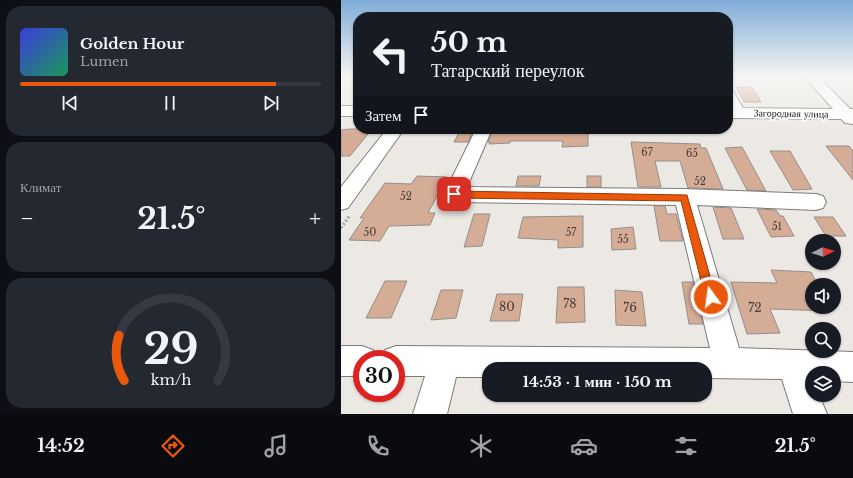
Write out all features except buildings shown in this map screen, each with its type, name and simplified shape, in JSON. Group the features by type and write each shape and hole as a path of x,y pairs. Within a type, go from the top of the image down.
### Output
{"street":[{"path":"829,95 851,117"},
{"path":"341,111 353,111"},
{"name":"Загородная улица","path":"733,113 851,117"},
{"path":"341,202 392,134"},
{"path":"482,134 454,194 684,197 816,202"},
{"path":"684,197 729,363"},
{"path":"430,414 445,360"},
{"path":"341,361 353,361"},
{"path":"405,361 729,363 853,367"},
{"path":"792,364 810,414"}],"route":[{"path":"454,194 684,197 711,297"}]}
